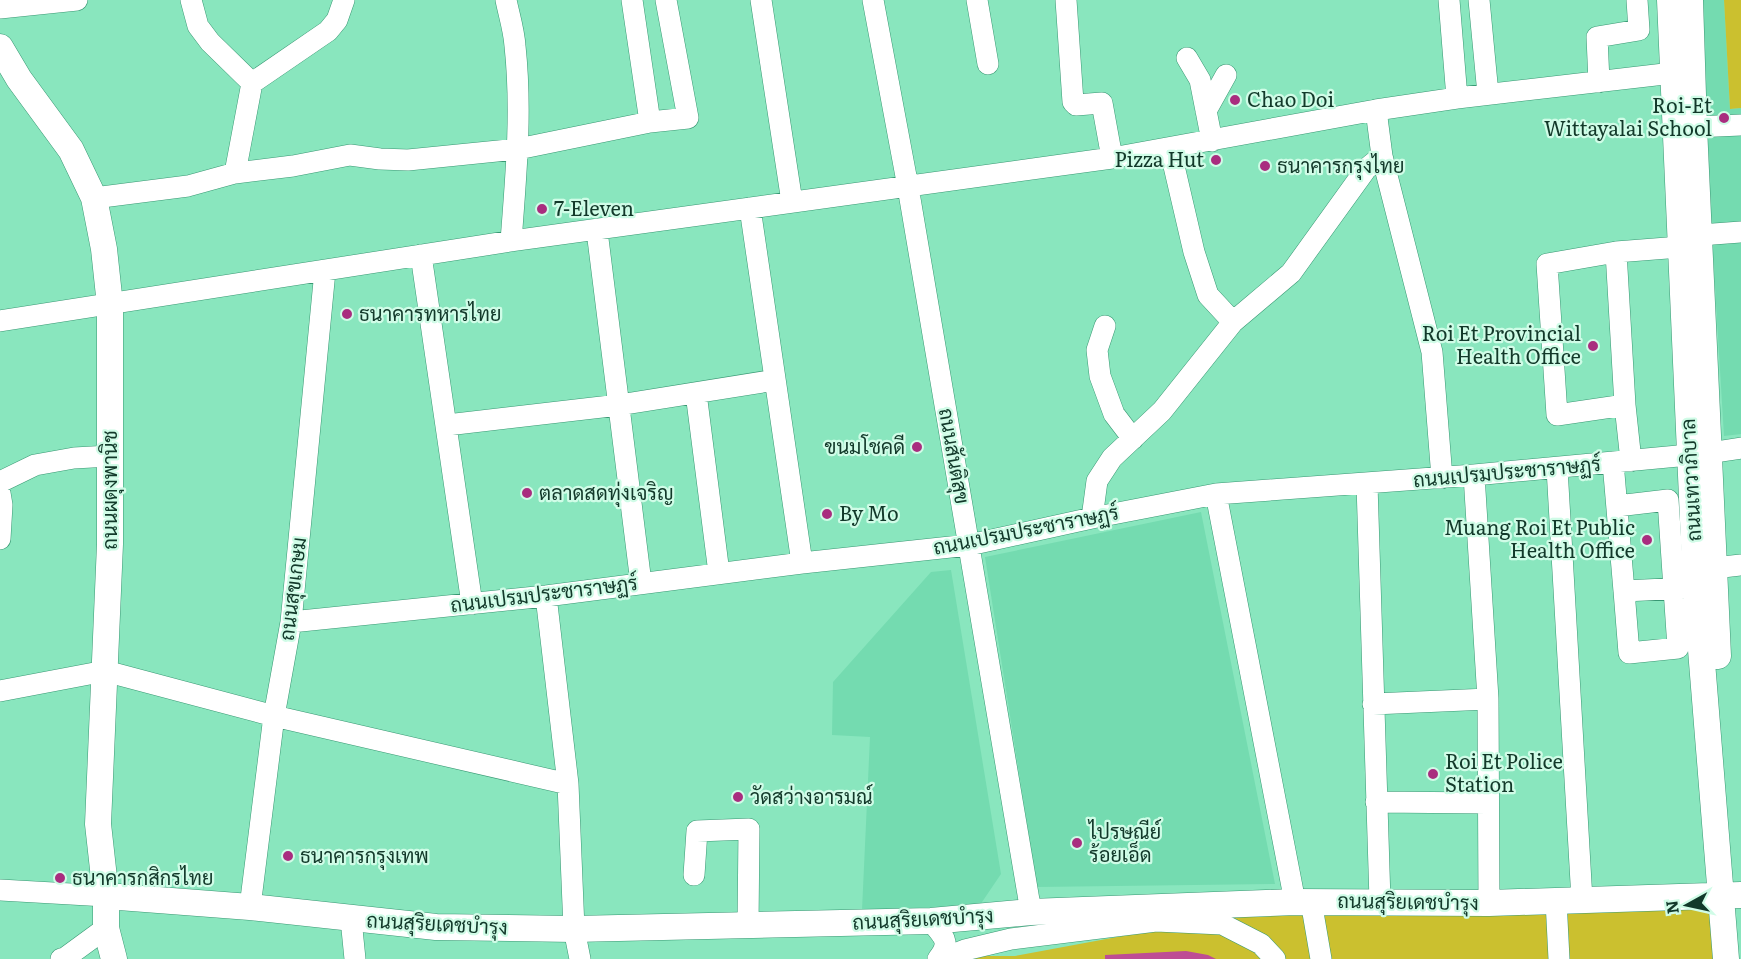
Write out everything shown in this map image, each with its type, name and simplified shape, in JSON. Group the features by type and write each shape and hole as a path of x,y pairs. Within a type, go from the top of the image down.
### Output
{"main road":[{"name":"ถนนเทวาภิบาล","path":"1670,0 1694,127 1690,241"},
{"name":"ถนนเทวาภิบาล","path":"1690,0 1683,73 1699,454 1714,568 1720,711 1732,896 1726,959"},
{"name":"ถนนผดุงพานิช","path":"0,47 9,81 71,150 94,198 104,249 110,305 110,544 98,824 106,896 106,928 114,959"},
{"name":"ถนนเทวาภิบาล","path":"1699,454 1685,589 1732,896 1739,959"},
{"name":"ถนนสุริยเดชบำรุง","path":"106,896 250,907 436,927 574,929 931,921 1031,912 1303,901 1489,903 1732,896"}],"street":[{"path":"0,8 76,0"},
{"path":"191,0 198,26 210,42 252,83"},
{"path":"234,173 252,83 328,31 337,20 344,0"},
{"path":"506,0 515,43 518,95 518,149 511,241"},
{"path":"632,0 650,122"},
{"path":"94,198 188,186 234,173 293,166 350,154 380,159 408,160 518,149 650,122 688,118 666,0"},
{"path":"761,0 792,202"},
{"name":"ถนนสันติสุข","path":"873,0 908,187 1031,912"},
{"path":"977,0 988,63"},
{"path":"1066,0 1072,102 1076,105 1102,104 1112,158"},
{"path":"1449,0 1457,98"},
{"path":"1479,0 1488,94"},
{"path":"1599,82 1597,37 1639,30 1638,0"},
{"path":"1187,58 1200,80 1212,141"},
{"path":"0,321 511,241 597,231 1112,158 1376,110 1457,98 1683,73"},
{"path":"1206,111 1226,75"},
{"path":"1376,110 1382,156 1432,352 1442,478"},
{"path":"1694,127 1741,125"},
{"path":"1170,149 1194,252 1208,295 1233,322"},
{"path":"1092,518 1097,480 1112,458 1162,411 1233,322 1291,273 1366,169 1382,156"},
{"path":"750,208 802,563"},
{"path":"597,231 641,583"},
{"path":"1625,405 1557,415 1547,264 1741,232"},
{"path":"1617,252 1625,405 1617,506 1629,653 1678,648 1685,589 1668,500 1617,506"},
{"path":"421,255 472,604"},
{"name":"ถนนสุขเกษม","path":"250,907 274,716 291,622 324,271"},
{"path":"1105,326 1097,350 1100,376 1114,414 1132,439"},
{"path":"447,425 619,405 775,380"},
{"path":"696,393 719,573"},
{"name":"ถนนเปรมประชาราษฏร์","path":"291,622 546,596 719,573 969,545 1216,494 1557,468 1741,448"},
{"path":"0,482 35,465 74,458 110,456"},
{"path":"1557,468 1582,900"},
{"path":"1474,475 1488,699 1489,903"},
{"path":"1367,484 1380,901"},
{"path":"0,493 2,505 0,539"},
{"path":"1216,494 1303,901 1321,959"},
{"path":"1714,568 1741,565"},
{"path":"1624,591 1685,589"},
{"path":"546,596 568,784 574,929 580,959"},
{"path":"0,691 105,671 274,716 568,784"},
{"path":"1373,704 1488,699"},
{"path":"1376,802 1487,803"},
{"path":"694,875 697,831 749,829 748,925"},
{"path":"1,890 106,896"},
{"path":"1556,900 1559,959"},
{"path":"351,919 355,959"},
{"path":"931,921 946,941 946,949 940,959"},
{"path":"940,959 1011,939 1156,921 1222,924 1261,944 1275,959"},
{"path":"60,959 65,958 106,928"}],"shaded area":[{"name":"Roi-Et Wittayalai School","path":"1703,0 1724,0 1730,109 1741,108 1741,226 1711,229"},
{"path":"1724,0 1741,0 1741,108 1730,109"},
{"path":"1741,235 1741,434 1724,436 1712,237"},
{"path":"1201,512 1275,884 1037,887 985,557"},
{"path":"951,570 1001,874 980,905 862,910 870,737 832,735 833,682 931,572"},
{"path":"1722,897 1726,959 934,959 945,956 1015,956 1311,901"},
{"path":"1186,951 1208,955 1216,959 1105,959 1105,955"}],"place":[{"name":"Chao Doi","path":"1235,100"},
{"name":"Roi-Et Wittayalai School","path":"1724,118"},
{"name":"Pizza Hut","path":"1216,160"},
{"name":"ธนาคารกรุงไทย","path":"1265,166"},
{"name":"7-Eleven","path":"542,209"},
{"name":"ธนาคารทหารไทย","path":"347,314"},
{"name":"Roi Et Provincial Health Office","path":"1593,346"},
{"name":"ขนมโชคดี","path":"917,447"},
{"name":"ตลาดสดทุ่งเจริญ","path":"527,493"},
{"name":"By Mo","path":"827,514"},
{"name":"Muang Roi Et Public Health Office","path":"1647,540"},
{"name":"Roi Et Police Station","path":"1433,774"},
{"name":"วัดสว่างอารมณ์","path":"738,797"},
{"name":"ไปรษณีย์ ร้อยเอ็ด","path":"1077,843"},
{"name":"ธนาคารกรุงเทพ","path":"288,856"},
{"name":"ธนาคารกสิกรไทย","path":"60,878"}]}
